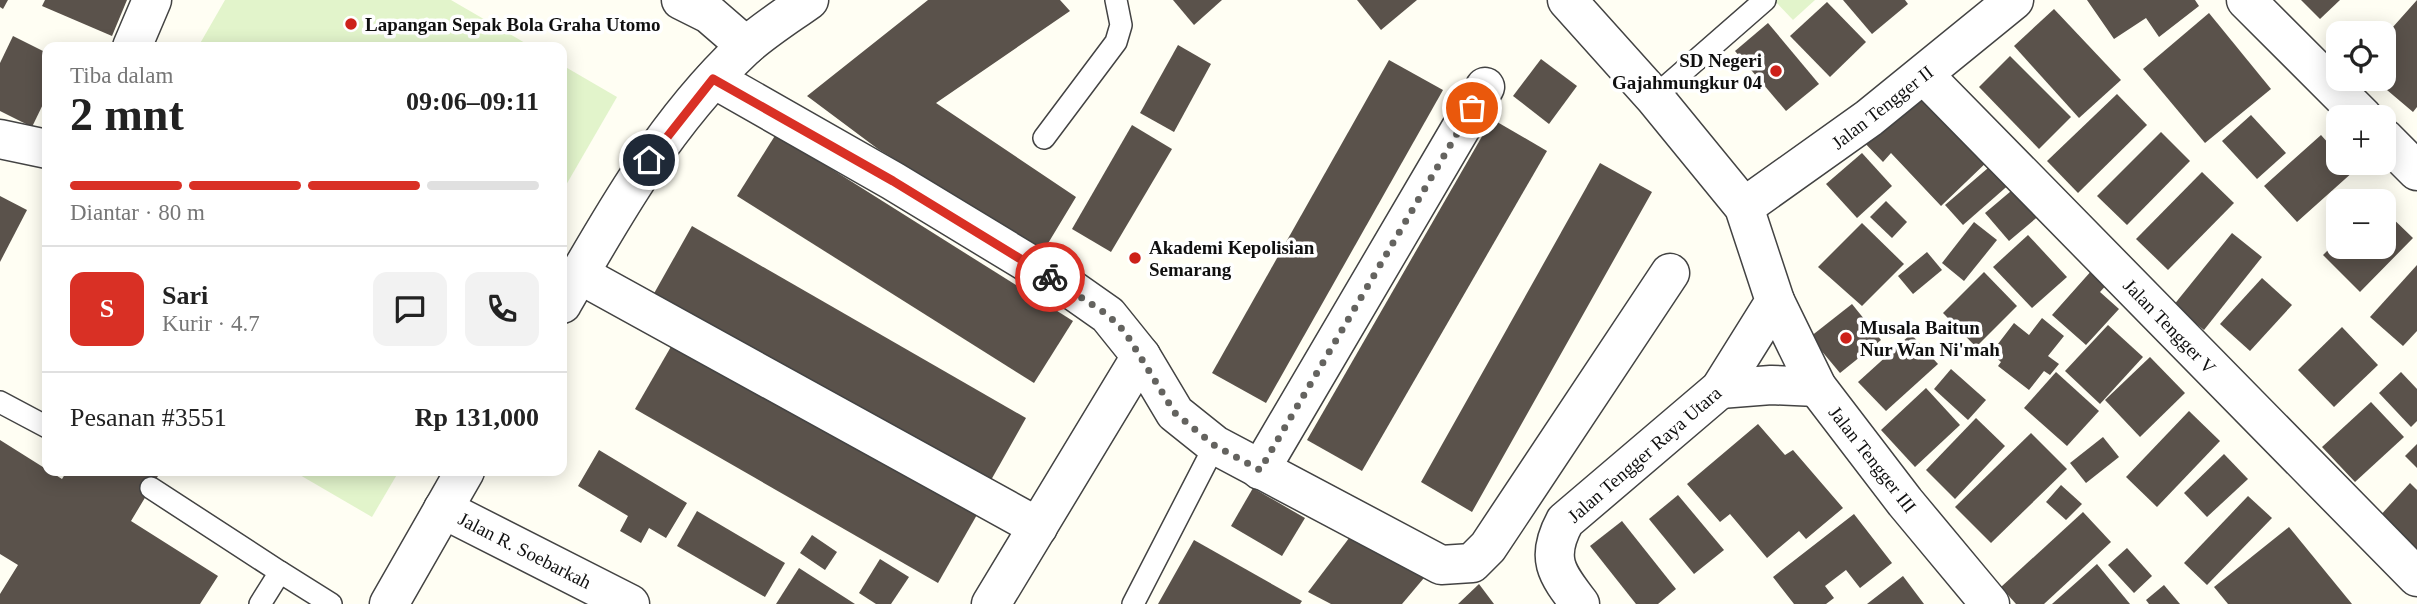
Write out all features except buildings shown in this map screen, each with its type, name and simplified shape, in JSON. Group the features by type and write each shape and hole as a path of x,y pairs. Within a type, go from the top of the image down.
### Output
{"street":[{"path":"134,42 152,0"},
{"path":"681,0 709,14 746,46"},
{"path":"809,0 746,46 713,79 634,180 570,289 1038,527"},
{"path":"1567,0 1654,97 1744,207 1775,301"},
{"name":"Jalan Tengger II","path":"1744,207 1804,166 1924,75 2014,0"},
{"path":"2246,0 2351,105"},
{"name":"Jalan Tengger V","path":"1924,75 2417,577"},
{"path":"713,79 893,181 1071,289 1108,315 1141,356 1175,413 1214,445 1427,559 1453,566 1472,563 1488,547 1670,272"},
{"path":"1260,470 1485,87"},
{"path":"0,139 42,148"},
{"path":"2396,150 2417,171"},
{"name":"Jalan Tengger III","path":"1775,301 1817,387 1905,502 1990,604"},
{"name":"Jalan Tengger Raya Utara","path":"1580,604 1567,587 1554,560 1556,537 1565,521 1720,389 1775,301"},
{"path":"991,604 1141,356"},
{"path":"1720,389 1772,385 1817,387"},
{"path":"443,509 462,476"},
{"name":"Jalan R. Soebarkah","path":"388,604 443,509 630,604"}],"lane":[{"path":"1044,138 1116,42 1121,25 1116,0"},
{"path":"1654,97 1766,0"},
{"path":"0,402 42,424"},
{"path":"1133,604 1214,445"},
{"path":"151,488 331,604"},
{"path":"260,604 280,572"}],"green space":[{"name":"Lapangan Sepak Bola Graha Utomo","path":"225,0 451,0 523,42 201,42"},
{"path":"1774,0 1815,0 1793,20"},
{"name":"Lapangan Sepak Bola Graha Utomo","path":"567,68 617,97 567,183"},
{"path":"302,476 396,476 372,517"}],"way so far":[{"path":"1050,277 1108,315 1125,332 1167,403 1188,425 1214,445 1260,470 1472,108"}],"place":[{"name":"Lapangan Sepak Bola Graha Utomo","path":"351,24"},
{"name":"SD Negeri Gajahmungkur 04","path":"1776,71"},
{"name":"Akademi Kepolisian Semarang","path":"1135,258"},
{"name":"Musala Baitun Nur Wan Ni'mah","path":"1846,338"}],"route":[{"path":"649,160 713,79 893,181 1050,277"}]}
